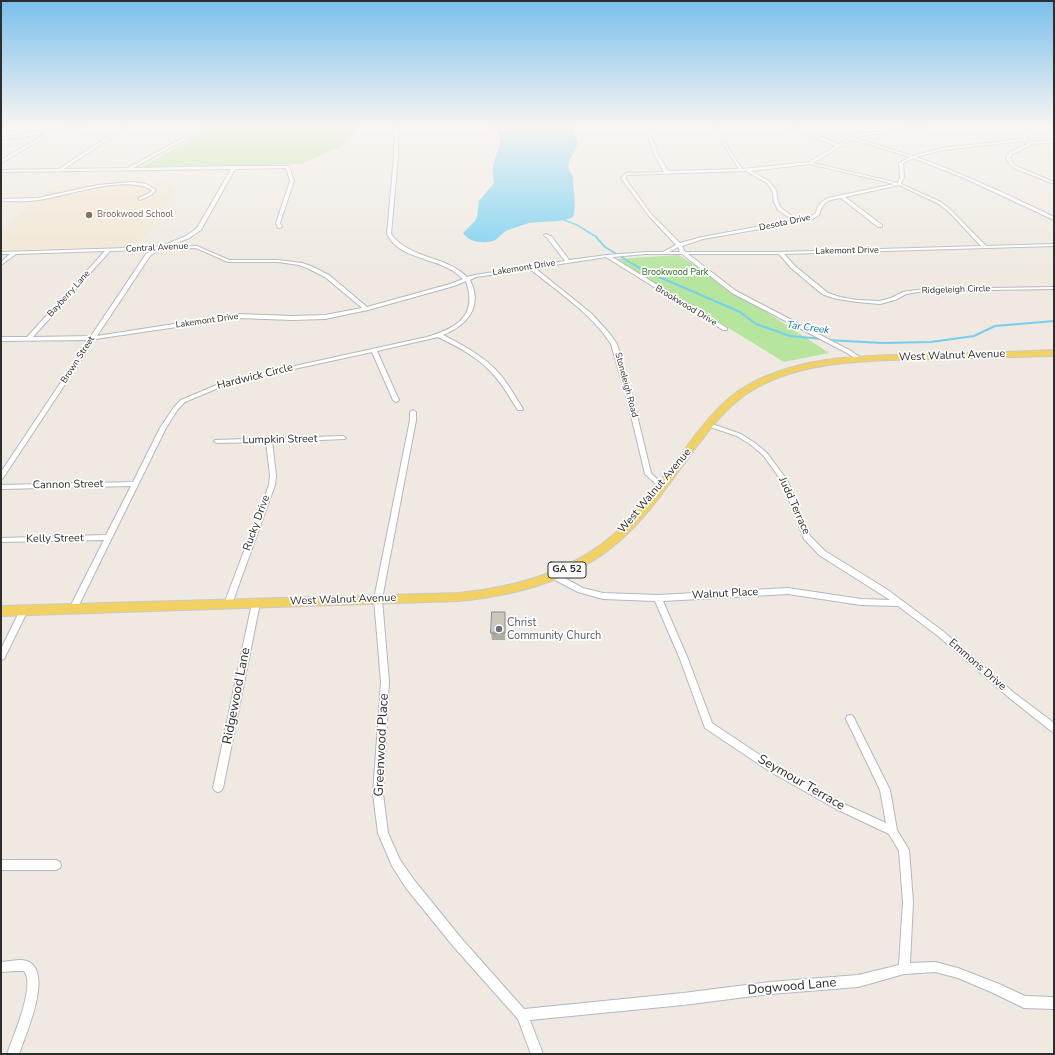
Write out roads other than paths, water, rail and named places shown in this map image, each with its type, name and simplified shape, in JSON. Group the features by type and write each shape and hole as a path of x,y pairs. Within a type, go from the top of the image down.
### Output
{"main road":[{"name":"West Walnut Avenue","path":"1,611 482,595 509,591 556,577 596,554 612,542 626,529 729,402 747,389 764,380 812,365 859,359 1054,354"}],"street":[{"path":"161,247 192,234 199,229 230,175"},
{"path":"279,225 291,186 292,180 290,175"},
{"path":"394,175 388,229 391,239 403,249 431,258 463,274 467,278"},
{"path":"625,175 623,178 650,214 679,245 683,253 734,292 843,348 859,359"},
{"path":"756,175 768,182 774,190 779,209 797,221"},
{"path":"862,175 899,184 940,203 951,212 985,247"},
{"path":"899,184 902,182 903,175"},
{"path":"956,175 1000,193 1054,219"},
{"path":"1036,175 1054,183"},
{"path":"1,200 40,198 79,189 107,185 134,184 151,187 154,190 150,194 140,199"},
{"name":"Desota Drive","path":"660,253 702,238 815,217 818,214 818,208 821,204 841,196 899,184"},
{"path":"841,196 880,226"},
{"path":"546,235 550,238 566,262"},
{"name":"Lakemont Drive","path":"1,339 93,338 232,316 310,318 366,309 452,285 467,278 607,256 660,253 780,253 1054,245"},
{"name":"Central Avenue","path":"1,253 108,251 161,247 197,247 228,261 278,261 300,264 327,276 366,309"},
{"name":"Brown Street","path":"1,477 148,255 161,247"},
{"name":"Bayberry Lane","path":"29,338 108,251"},
{"path":"1,264 14,253"},
{"name":"Ridgeleigh Circle","path":"780,253 793,267 826,294 857,301 880,302 893,299 905,293 925,290 1054,288"},
{"name":"Brookwood Drive","path":"607,256 725,329"},
{"name":"Stoneleigh Road","path":"530,267 590,315 614,344 631,403 648,474 661,486"},
{"name":"Hardwick Circle","path":"74,609 163,428 176,408 183,401 228,382 439,335 459,325 469,313 472,306 473,295 470,282 467,278"},
{"path":"439,335 471,354 494,371 510,392 520,409"},
{"path":"374,350 396,400"},
{"name":"Greenwood Place","path":"412,412 413,420 378,599 385,682 378,794 383,833 396,863 410,884 457,942 522,1015 538,1054"},
{"name":"Judd Terrace","path":"709,425 739,435 760,449 784,480 807,537 822,553 885,592 899,603"},
{"name":"Lumpkin Street","path":"217,441 269,441 342,438"},
{"name":"Rucky Drive","path":"228,604 272,485 273,475 269,441"},
{"name":"Cannon Street","path":"1,487 135,484"},
{"name":"Kelly Street","path":"1,540 109,538"},
{"name":"Walnut Place","path":"556,577 590,594 603,596 658,598 788,591 861,602 899,603"},
{"name":"Seymour Terrace","path":"658,598 684,659 708,725 772,768 838,806 892,831"},
{"name":"Ridgewood Lane","path":"218,788 256,603"},
{"name":"Emmons Drive","path":"899,603 941,634 1010,694 1054,728"},
{"path":"1,657 24,610"},
{"path":"850,719 885,790 892,831 904,850 908,902 904,969"},
{"path":"1,865 56,865"},
{"path":"1,967 20,965 28,967 35,980 33,993 13,1054"},
{"name":"Dogwood Lane","path":"522,1015 684,999 770,988 858,981 904,969 935,967 958,973 1024,1002 1054,1003"}],"water":[{"path":"493,175 573,175 575,202 573,217 557,221 529,223 508,230 491,242 477,242 471,240 463,233 475,221 479,201 494,183"}],"waterway":[{"name":"Tar Creek","path":"564,220 577,225 590,233"},
{"name":"Tar Creek","path":"588,232 595,236 605,247 641,269 740,312 756,324 790,336 822,339"},
{"name":"Tar Creek","path":"827,340 883,343 931,342 974,336 995,326 1054,321"}],"place":[{"name":"Brookwood School","path":"89,215"},
{"name":"Christ Community Church","path":"499,629"}],"park label":[{"name":"Brookwood Park","path":"675,273"}]}
